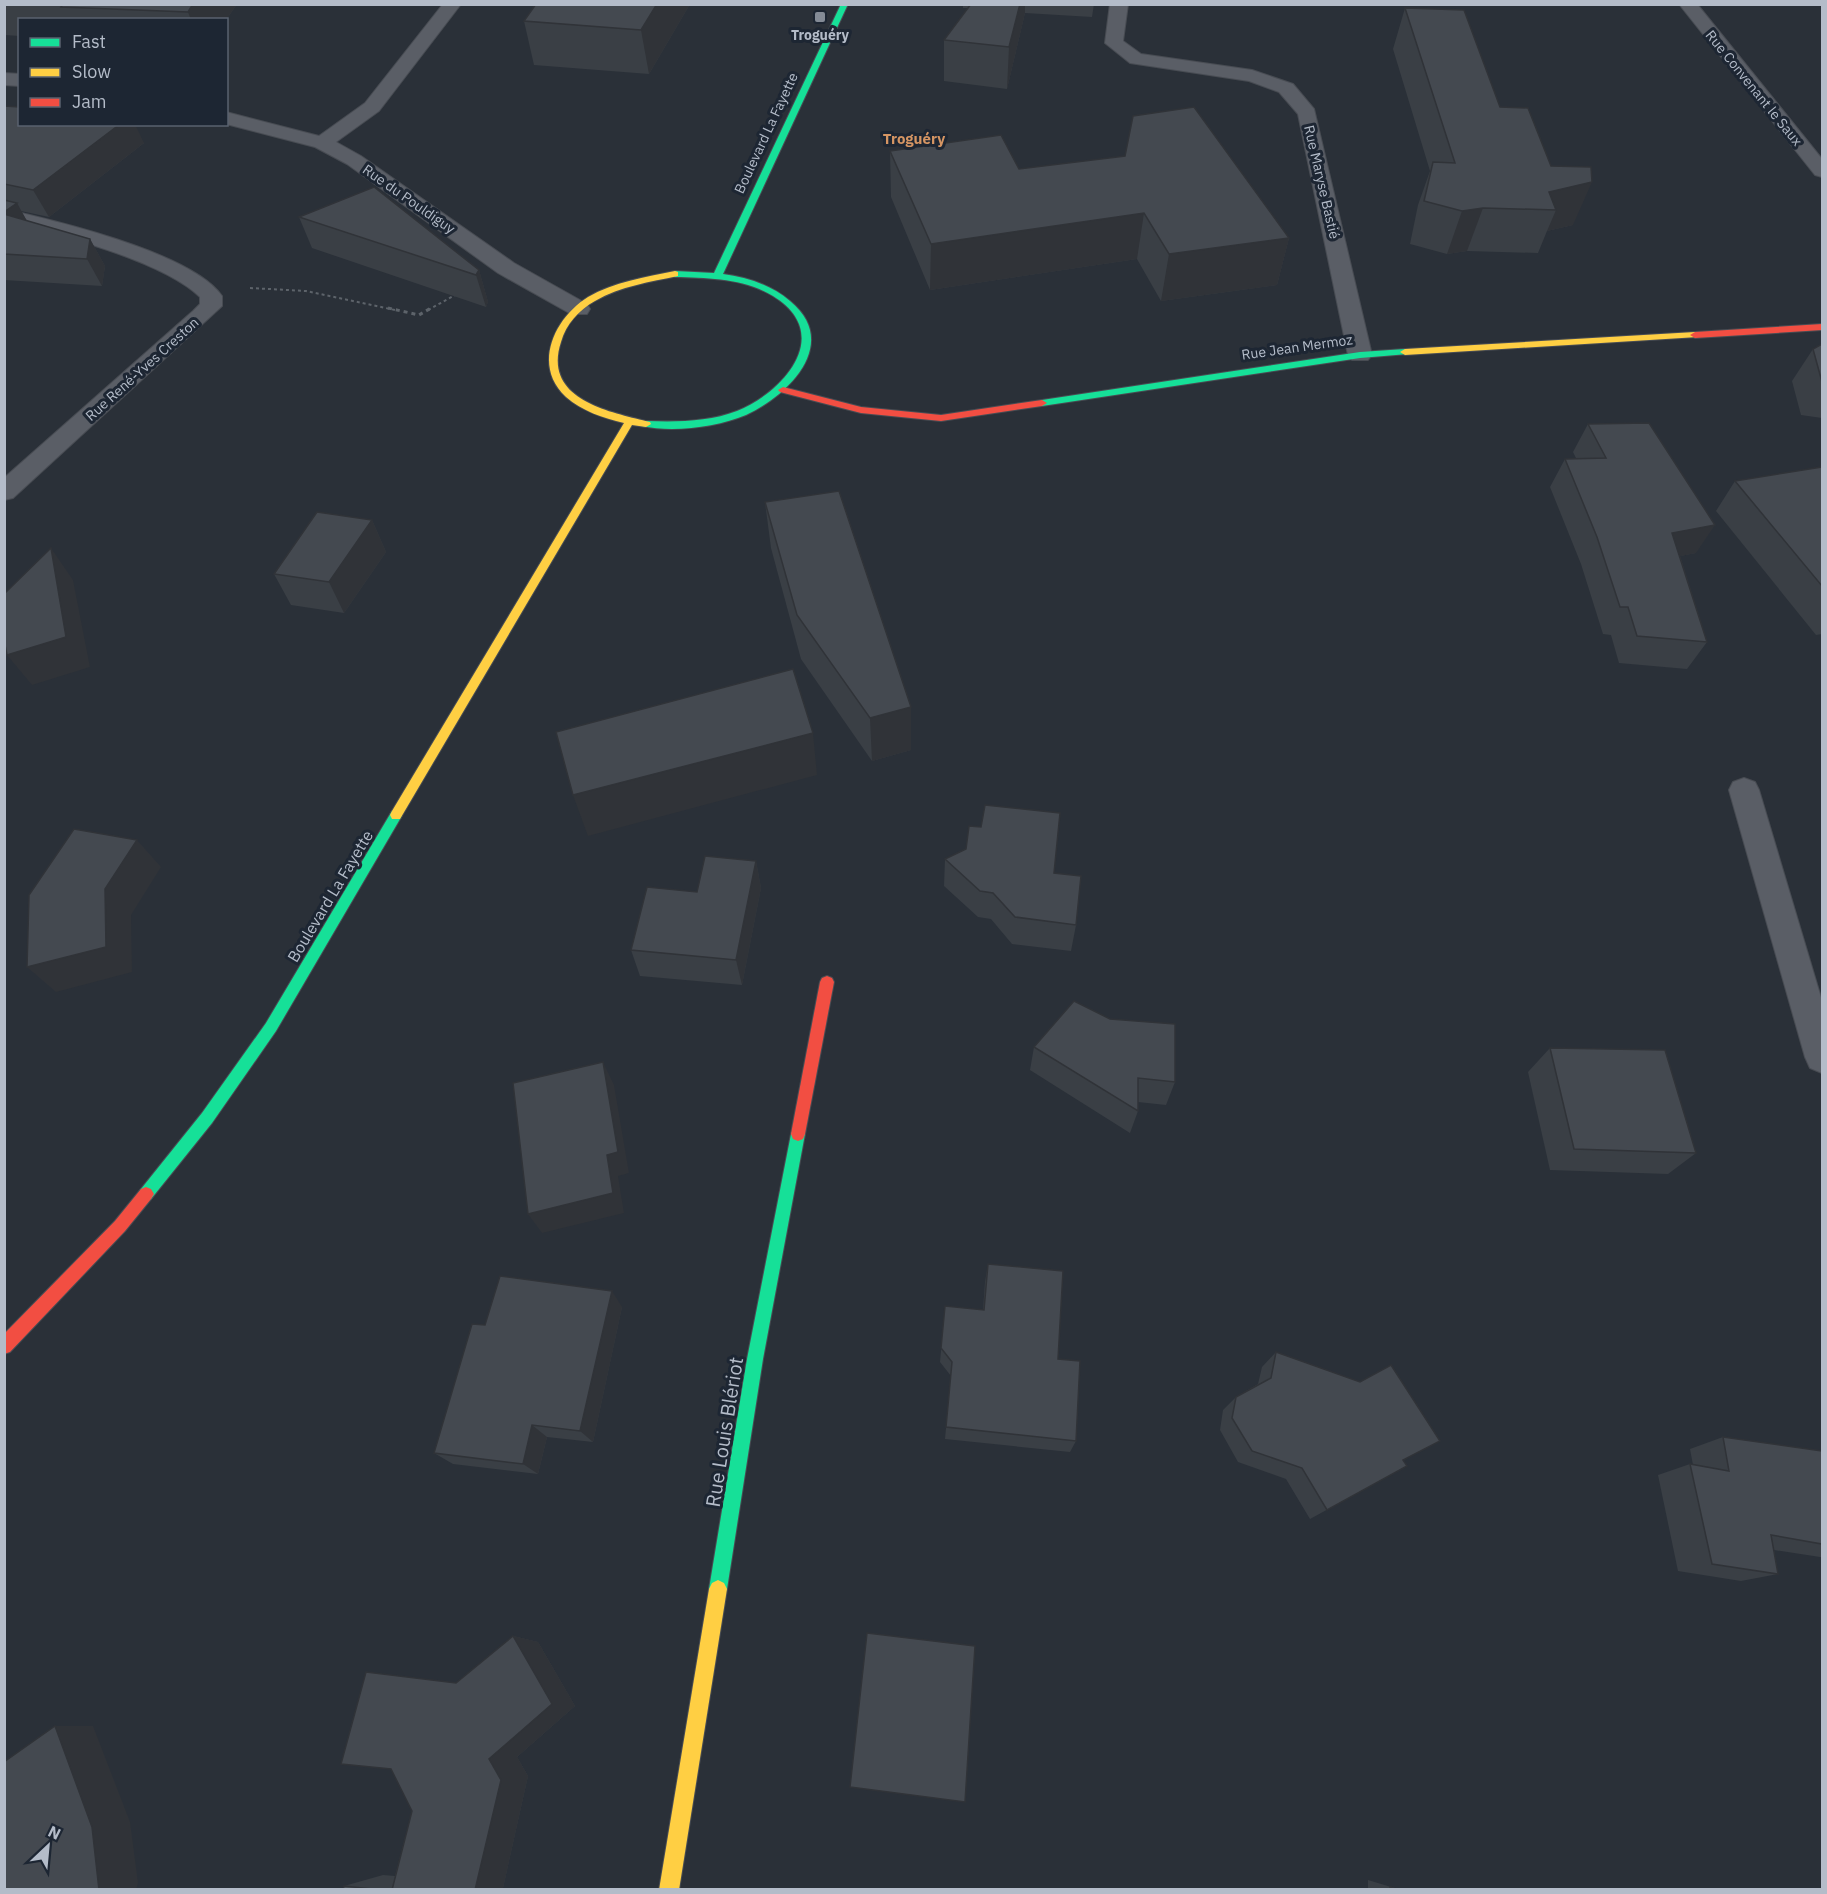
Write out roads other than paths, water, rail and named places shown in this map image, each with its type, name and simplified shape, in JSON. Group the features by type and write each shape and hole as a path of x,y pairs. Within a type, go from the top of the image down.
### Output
{"main road":[{"name":"Boulevard La Fayette","path":"718,275 845,4"},
{"path":"675,274 718,275 754,283 783,298 802,318 809,342 802,366 783,390 740,414 685,425 629,423 592,410 565,391 552,368 553,343 564,323 579,309 595,297 633,282 675,274"},
{"name":"Rue Jean Mermoz","path":"783,390 827,403 895,416 941,418 1360,355 1822,327"},
{"name":"Boulevard La Fayette","path":"4,1346 120,1226 207,1119 271,1027 629,423"},
{"name":"Rue Louis Blériot","path":"669,1890 755,1359 826,982"}],"street":[{"path":"322,144 372,106 453,4"},
{"name":"Rue Maryse Bastié","path":"1119,4 1114,43 1136,59 1251,76 1286,88 1307,113 1360,355"},
{"name":"Rue Convenant le Saux","path":"1687,4 1822,171"},
{"name":"Rue du Pouldiguy","path":"228,119 322,144 354,160 506,268 579,309"},
{"name":"Rue René-Yves Creston","path":"4,215 69,230 158,263 194,279 211,296 211,306 201,316 4,492"},
{"path":"1744,790 1822,1057"}],"place":[{"name":"Troguéry","path":"820,17"}],"district":[{"name":"Troguéry","path":"914,138"}]}
